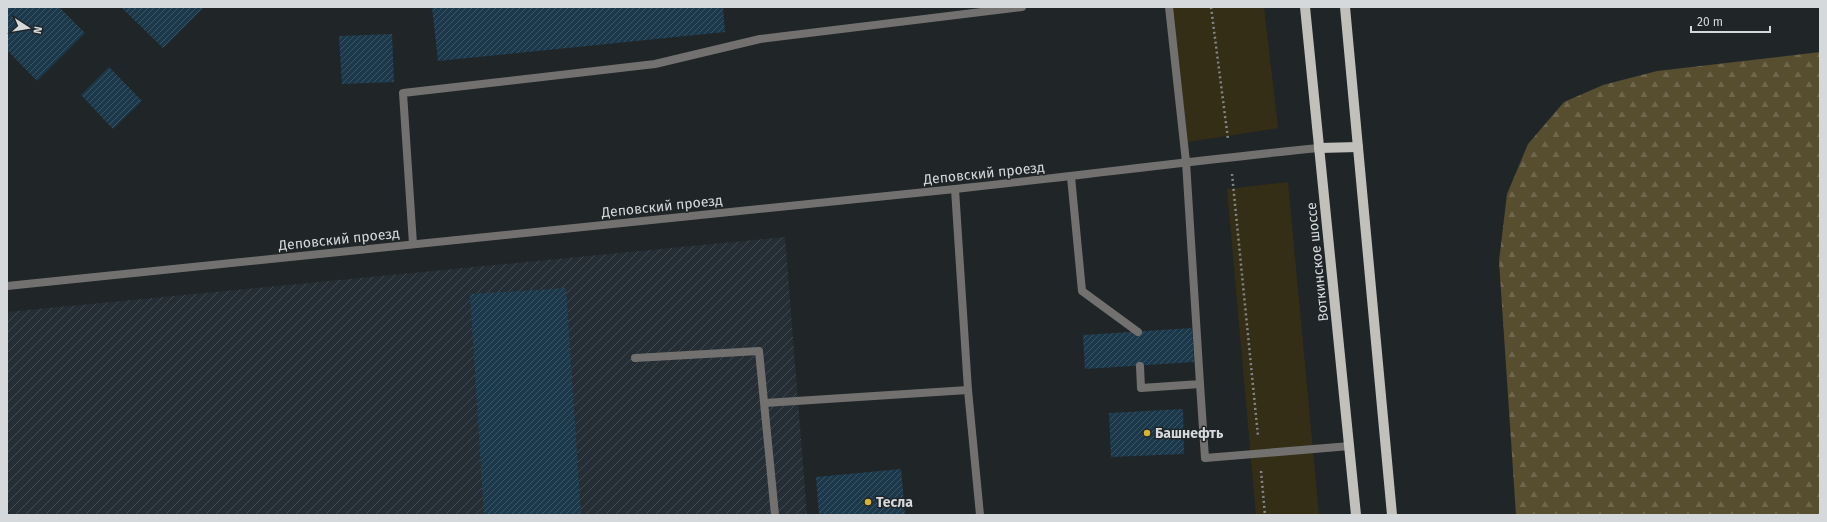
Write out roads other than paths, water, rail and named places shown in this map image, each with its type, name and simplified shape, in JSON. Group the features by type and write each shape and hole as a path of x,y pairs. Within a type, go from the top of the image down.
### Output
{"main road":[{"name":"Воткинское шоссе","path":"1305,7 1356,515"},
{"path":"1345,7 1392,515"},
{"path":"1319,148 1358,147"}],"street":[{"path":"413,244 403,93 655,64 760,39 1022,7"},
{"path":"1169,7 1186,162 1205,458 1350,446"},
{"name":"Деповский проезд","path":"7,286 1070,177 1186,162 1319,148"},
{"path":"1070,177 1082,291 1138,332"},
{"path":"955,189 968,390 980,515"},
{"path":"635,358 760,351 775,515"},
{"path":"1140,366 1141,388 1200,384"},
{"path":"765,403 968,390"}],"place":[{"name":"Башнефть","path":"1147,433"},
{"name":"Тесла","path":"868,502"}]}
